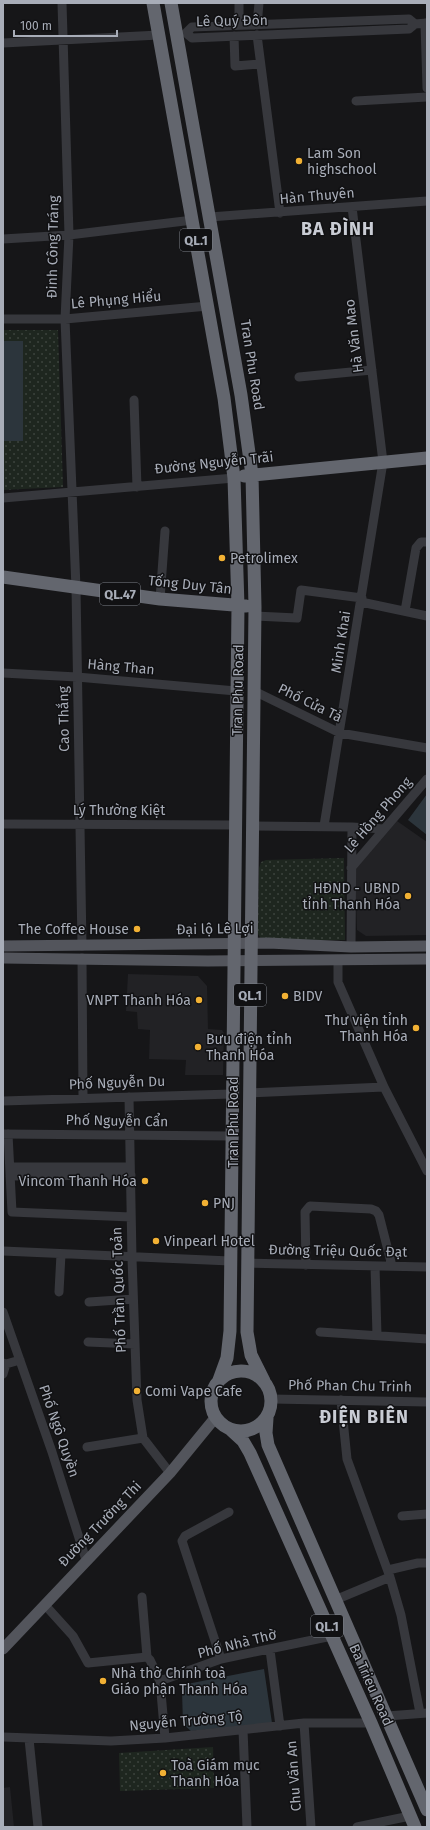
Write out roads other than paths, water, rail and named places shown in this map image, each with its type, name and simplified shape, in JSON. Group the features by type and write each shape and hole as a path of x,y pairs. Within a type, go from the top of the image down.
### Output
{"highway":[{"name":"Tran Phu Road","path":"153,3 224,398 234,478 238,606 234,825 230,1331 227,1358 219,1380"},
{"name":"Tran Phu Road","path":"171,3 181,32 210,217 241,395 252,475 255,611 250,943 248,1332 251,1355 264,1381"},
{"path":"159,35 181,32"},
{"path":"192,220 210,217"},
{"name":"Đường Nguyễn Trãi","path":"234,478 427,458"},
{"name":"Tống Duy Tân","path":"3,577 160,599 238,606 255,611"},
{"path":"236,691 254,691"},
{"path":"231,1178 248,1179"},
{"path":"242,1371 256,1375 264,1381 269,1389 272,1399 271,1409 260,1426 240,1432 231,1430 222,1425 215,1418 211,1408 210,1398 213,1388 219,1380 227,1374 242,1371"},
{"name":"Ba Trieu Road","path":"266,1418 268,1445 427,1810"},
{"name":"Ba Trieu Road","path":"231,1430 243,1441 250,1453 371,1723 413,1821"},
{"path":"371,1723 387,1716"}],"main road":[{"name":"Đại lộ Lê Lợi","path":"3,946 233,943 351,947 427,946"},
{"path":"3,958 233,961 427,960"},
{"name":"Đường Trường Thi","path":"3,1648 170,1473 215,1418"}],"street":[{"name":"Đinh Công Tráng","path":"62,3 69,235 65,319 72,492"},
{"path":"239,3 239,25"},
{"path":"257,24 259,3"},
{"name":"Lê Quý Đôn","path":"181,32 192,27 257,24 409,19 415,24"},
{"path":"426,23 427,88"},
{"name":"Lê Quý Đôn","path":"181,32 192,38 409,29 415,24 426,23"},
{"path":"3,43 159,35"},
{"path":"257,35 280,213"},
{"path":"234,36 235,66 260,64"},
{"path":"356,100 427,97"},
{"name":"Hàn Thuyên","path":"210,217 427,201"},
{"name":"Hà Văn Mao","path":"352,207 383,462"},
{"path":"3,239 69,235 192,220"},
{"name":"Lê Phụng Hiểu","path":"3,319 65,319 208,306"},
{"path":"299,377 372,370"},
{"path":"134,400 137,487"},
{"name":"Minh Khai","path":"324,826 362,600 383,462"},
{"name":"Đường Nguyễn Trãi","path":"3,498 234,478"},
{"name":"Cao Thắng","path":"72,492 76,588 82,946"},
{"path":"160,599 165,531"},
{"path":"405,612 416,548 421,542 427,542"},
{"path":"255,611 297,618 301,590 362,600 405,612 427,616"},
{"name":"Hàng Than","path":"3,672 236,691"},
{"name":"Phố Cửa Tả","path":"254,691 340,733 427,748"},
{"name":"Lê Hồng Phong","path":"351,868 427,779"},
{"name":"Lý Thường Kiệt","path":"3,824 234,825"},
{"path":"252,826 352,826 384,829"},
{"path":"351,947 352,826"},
{"path":"82,958 83,1098"},
{"path":"338,960 338,982 384,1087 427,1171"},
{"path":"249,1093 384,1087"},
{"name":"Phố Nguyễn Du","path":"3,1101 232,1094"},
{"name":"Phố Trần Quốc Toản","path":"129,1096 133,1299 137,1400 143,1438 170,1473"},
{"path":"6,1134 12,1212 131,1217"},
{"name":"Phố Nguyễn Cẩn","path":"6,1134 231,1136"},
{"path":"10,1171 131,1171"},
{"path":"306,1265 305,1212 310,1206 371,1209 376,1211 379,1215 392,1266"},
{"path":"3,1251 230,1262"},
{"path":"59,1292 61,1254"},
{"name":"Đường Triệu Quốc Đạt","path":"248,1263 427,1266"},
{"path":"376,1266 377,1336"},
{"path":"89,1302 133,1299"},
{"name":"Phố Ngô Quyền","path":"3,1312 86,1560"},
{"path":"320,1332 427,1339"},
{"path":"88,1342 135,1344"},
{"path":"3,1374 5,1363 20,1360"},
{"name":"Phố Phan Chu Trinh","path":"272,1399 427,1402"},
{"path":"342,1400 346,1459 389,1574 401,1615 424,1713 387,1716"},
{"path":"87,1447 143,1438"},
{"path":"221,1659 182,1541 184,1536 229,1512"},
{"path":"402,1516 427,1514"},
{"path":"335,1600 389,1574 418,1563 427,1564"},
{"path":"142,1597 147,1657 150,1660 160,1681 165,1738"},
{"path":"45,1605 70,1631 88,1663 147,1657"},
{"name":"Phố Nhà Thờ","path":"160,1681 221,1659 332,1636"},
{"path":"270,1650 280,1726"},
{"name":"Nguyễn Trường Tộ","path":"3,1737 111,1741 165,1738 304,1723 371,1723"},
{"name":"Chu Văn An","path":"304,1723 311,1827"},
{"path":"243,1730 248,1827"},
{"path":"29,1739 40,1827"},
{"path":"357,1827 413,1821"}],"place":[{"name":"Lam Son highschool","path":"299,161"},
{"name":"Petrolimex","path":"222,558"},
{"name":"HĐND - UBND tỉnh Thanh Hóa","path":"408,896"},
{"name":"The Coffee House","path":"137,929"},
{"name":"BIDV","path":"285,996"},
{"name":"VNPT Thanh Hóa","path":"199,1000"},
{"name":"Thư viện tỉnh Thanh Hóa","path":"416,1028"},
{"name":"Bưu điện tỉnh Thanh Hóa","path":"198,1047"},
{"name":"Vincom Thanh Hóa","path":"145,1181"},
{"name":"PNJ","path":"205,1203"},
{"name":"Vinpearl Hotel","path":"156,1241"},
{"name":"Comi Vape Cafe","path":"137,1391"},
{"name":"Nhà thờ Chính toà Giáo phận Thanh Hóa","path":"103,1681"},
{"name":"Toà Giám mục Thanh Hóa","path":"163,1773"}],"district":[{"name":"BA ĐÌNH","path":"338,229"},
{"name":"ĐIỆN BIÊN","path":"364,1417"}]}
